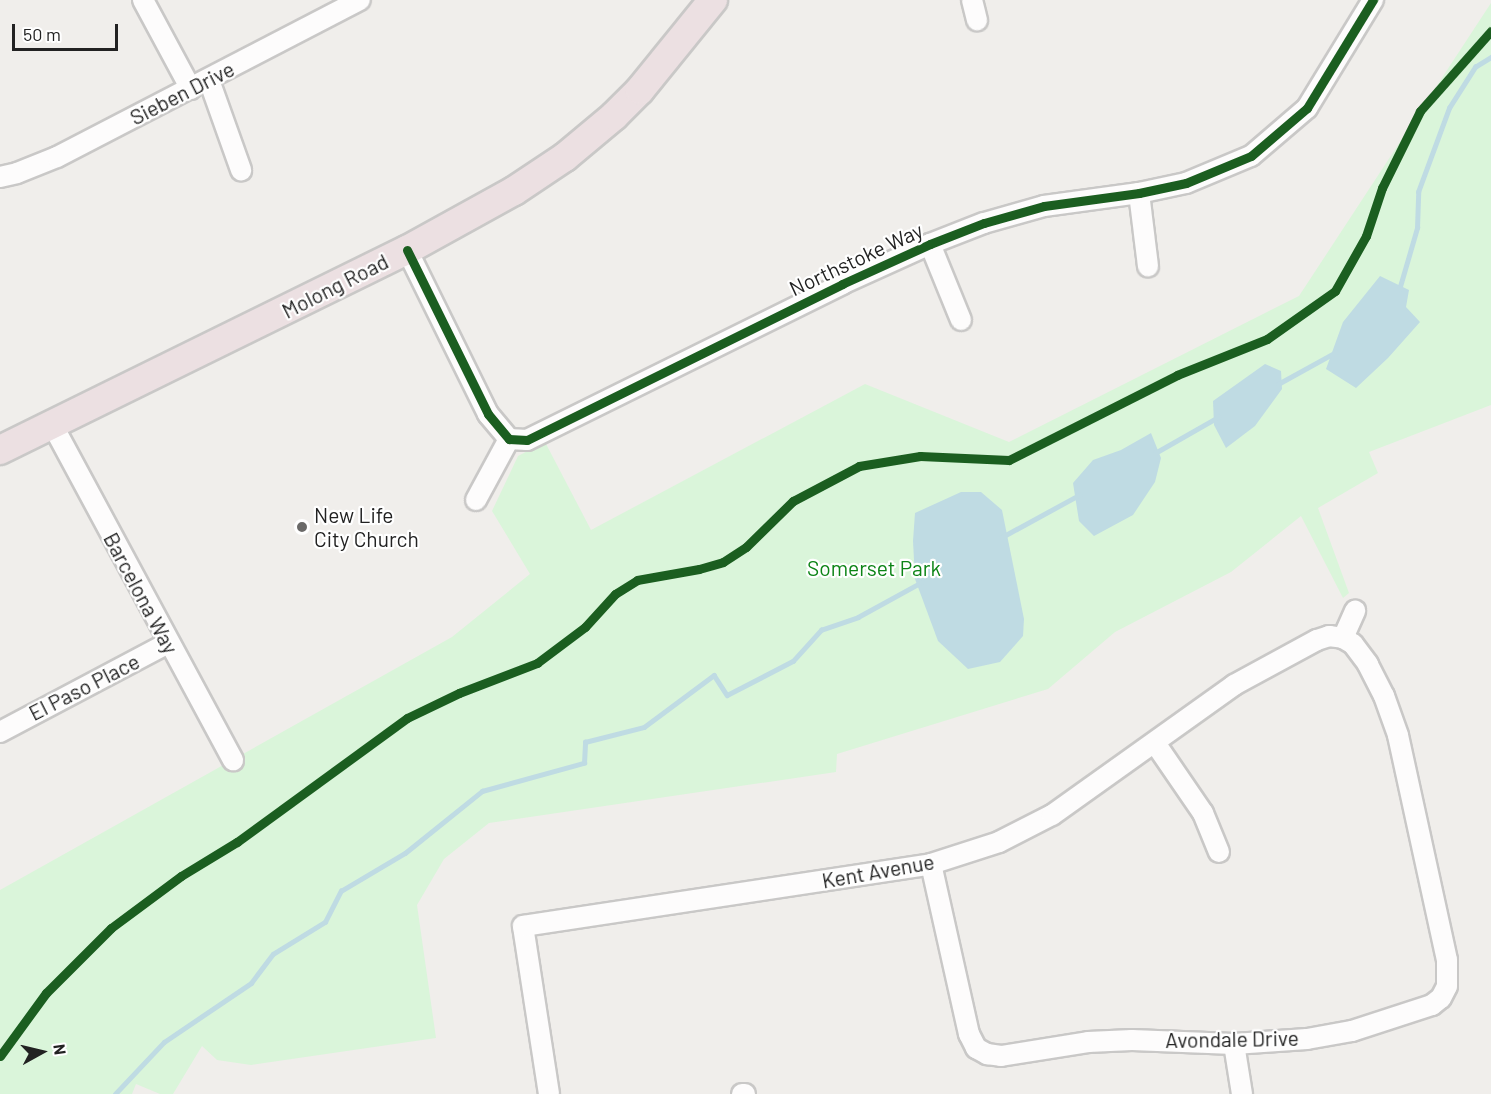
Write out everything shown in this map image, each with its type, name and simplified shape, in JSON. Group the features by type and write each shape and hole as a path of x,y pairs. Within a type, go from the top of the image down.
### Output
{"highway":[{"name":"Molong Road","path":"0,450 470,217 565,157 614,116 640,90 713,0"}],"street":[{"path":"142,0 191,90"},
{"name":"Sieben Drive","path":"0,177 17,173 57,157 191,90 360,0"},
{"path":"972,0 977,20"},
{"name":"Northstoke Way","path":"509,439 531,438 831,289 930,244 984,223 1044,206 1139,193 1186,183 1251,156 1307,108 1373,0"},
{"path":"209,80 241,170"},
{"path":"1139,193 1148,266"},
{"path":"930,244 961,321"},
{"path":"407,250 488,414 509,439 476,500"},
{"name":"Barcelona Way","path":"52,424 232,760"},
{"path":"1343,638 1355,611"},
{"name":"Kent Avenue","path":"549,1094 523,926 931,864 999,842 1052,815 1155,743 1190,714 1234,685 1317,640 1329,636 1343,638"},
{"name":"Avondale Drive","path":"931,864 965,1018 976,1048 987,1054 1001,1056 1088,1042 1132,1040 1270,1043 1352,1031 1432,1005 1441,998 1447,986 1447,960 1398,735 1384,696 1368,664 1353,644 1343,638"},
{"name":"El Paso Place","path":"0,732 168,644"},
{"path":"1155,743 1203,813 1219,852"},
{"path":"1234,1044 1242,1094"}],"green space":[{"name":"Somerset Park","path":"1491,3 1491,405 1369,452 1378,473 1318,508 1349,593 1343,598 1301,516 1231,572 1115,632 1048,689 837,754 836,772 489,823 444,859 417,905 436,1038 251,1065 217,1060 202,1046 173,1094 160,1094 136,1084 132,1094 0,1094 0,890 452,637 530,574 492,511 518,456 545,442 591,530 865,384 1009,442 1299,296"}],"water":[{"path":"1380,276 1409,290 1406,307 1420,322 1388,358 1356,388 1326,369 1343,322"},
{"path":"1265,364 1281,371 1282,389 1255,426 1226,448 1214,425 1213,401"},
{"path":"1151,433 1161,458 1155,482 1133,515 1094,536 1079,521 1073,483 1093,460 1121,450"},
{"path":"961,492 981,492 1002,510 1024,619 1023,636 1000,662 968,669 938,641 915,579 913,541 915,513"}],"waterway":[{"path":"1399,290 1417,228 1418,192 1449,108 1475,67 1491,57"},
{"path":"1278,384 1336,352"},
{"path":"1155,453 1218,417"},
{"path":"1002,537 1079,495"},
{"path":"115,1094 164,1042 251,983 273,954 325,922 341,891 405,853 482,791 584,763 585,742 644,727 714,675 727,695 793,661 821,630 858,617 922,582"}],"cycle path":[{"path":"407,250 488,414 509,439 527,440 842,284 930,244 984,223 1044,206 1139,193 1186,183 1251,156 1307,108 1373,0"},
{"path":"0,1056 46,993 111,928 181,876 237,842 407,718 459,693 537,663 585,627 615,594 637,580 699,569 723,562 746,547 793,501 859,466 920,456 1009,460 1177,375 1267,339 1335,291 1366,236 1382,188 1420,111 1491,31"}],"place":[{"name":"New Life City Church","path":"302,527"}]}
